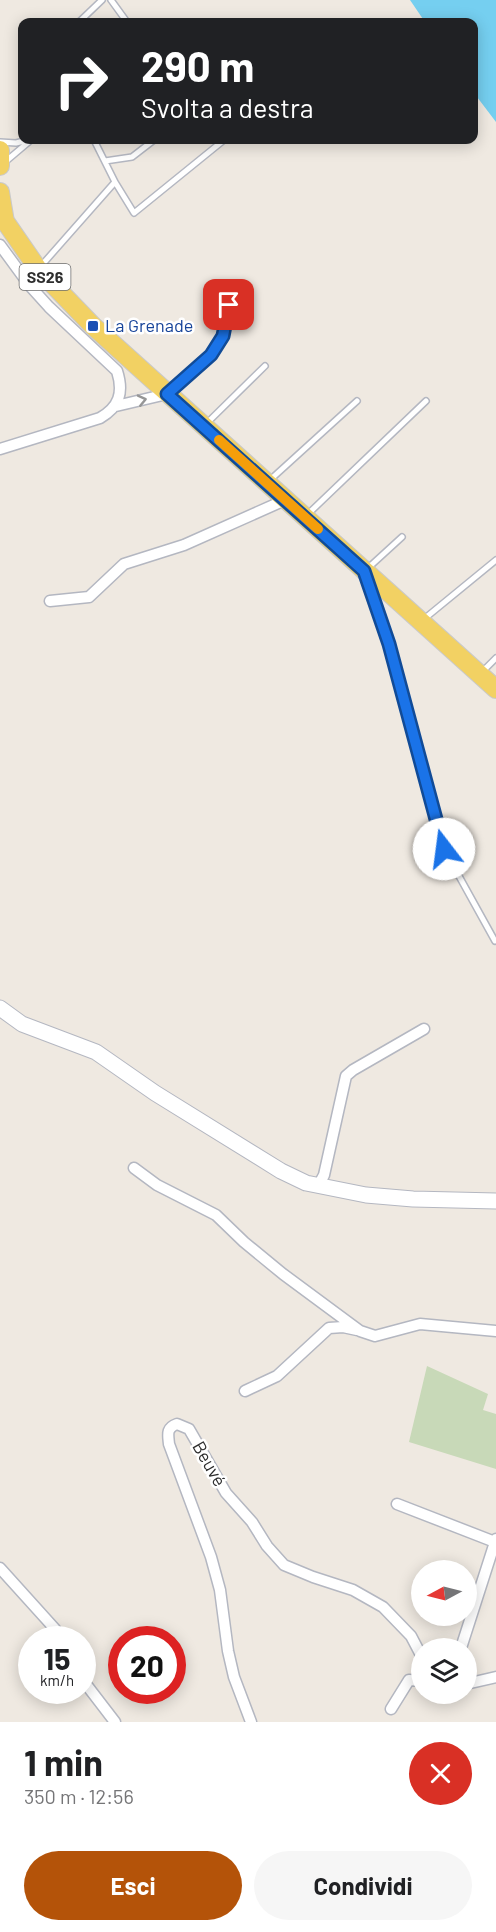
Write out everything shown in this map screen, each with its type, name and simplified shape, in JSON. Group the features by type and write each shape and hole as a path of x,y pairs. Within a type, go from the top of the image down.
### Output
{"main road":[{"path":"0,150 0,167"},
{"name":"SS26","path":"0,192 3,218 38,269 81,314 496,689"}],"street":[{"path":"0,245 30,286 117,372 121,383 120,397 116,406 100,418 0,449"},
{"path":"116,406 167,394"},
{"path":"50,601 89,597 124,564 184,545 285,500"},
{"path":"0,1008 21,1024 96,1052 155,1094 281,1171 306,1183 366,1195 413,1200 496,1201"},
{"path":"318,1186 324,1175 332,1144 346,1076 424,1029"},
{"path":"134,1168 157,1185 216,1215 283,1274 360,1331"},
{"path":"244,1391 277,1376 329,1328 343,1327 375,1336 420,1324 496,1331"},
{"name":"Beuvé","path":"251,1722 234,1677 220,1590 211,1557 169,1444 168,1430 171,1426 177,1424 189,1429 226,1493 252,1522 267,1546 284,1565 353,1590 383,1607 412,1638"},
{"path":"397,1504 496,1541 464,1638"},
{"path":"0,1568 53,1626"},
{"path":"477,1681 496,1677"},
{"path":"391,1709 411,1680"},
{"path":"96,1697 115,1722"}],"lane":[{"path":"83,18 102,0"},
{"path":"111,0 124,18"},
{"path":"0,142 18,143"},
{"path":"0,167 25,144"},
{"path":"96,144 134,213 219,144"},
{"path":"105,161 132,157 149,144"},
{"path":"38,269 115,182"},
{"path":"167,394 211,355 223,336 229,305"},
{"path":"204,426 265,366"},
{"path":"267,483 357,401"},
{"path":"305,517 426,401"},
{"path":"402,537 364,571 389,644 444,849 495,941"},
{"path":"421,622 496,560"},
{"path":"480,674 496,658"}],"green space":[{"path":"427,1366 488,1394 483,1410 496,1414 496,1469 409,1442"}],"water":[{"path":"410,0 496,0 496,122 478,98 478,18 422,18"}],"slow traffic":[{"path":"219,440 318,529"}],"place":[{"name":"La Grenade","path":"93,326"}],"route":[{"path":"229,305 223,336 211,355 167,394 364,571 389,644 444,849"}]}
